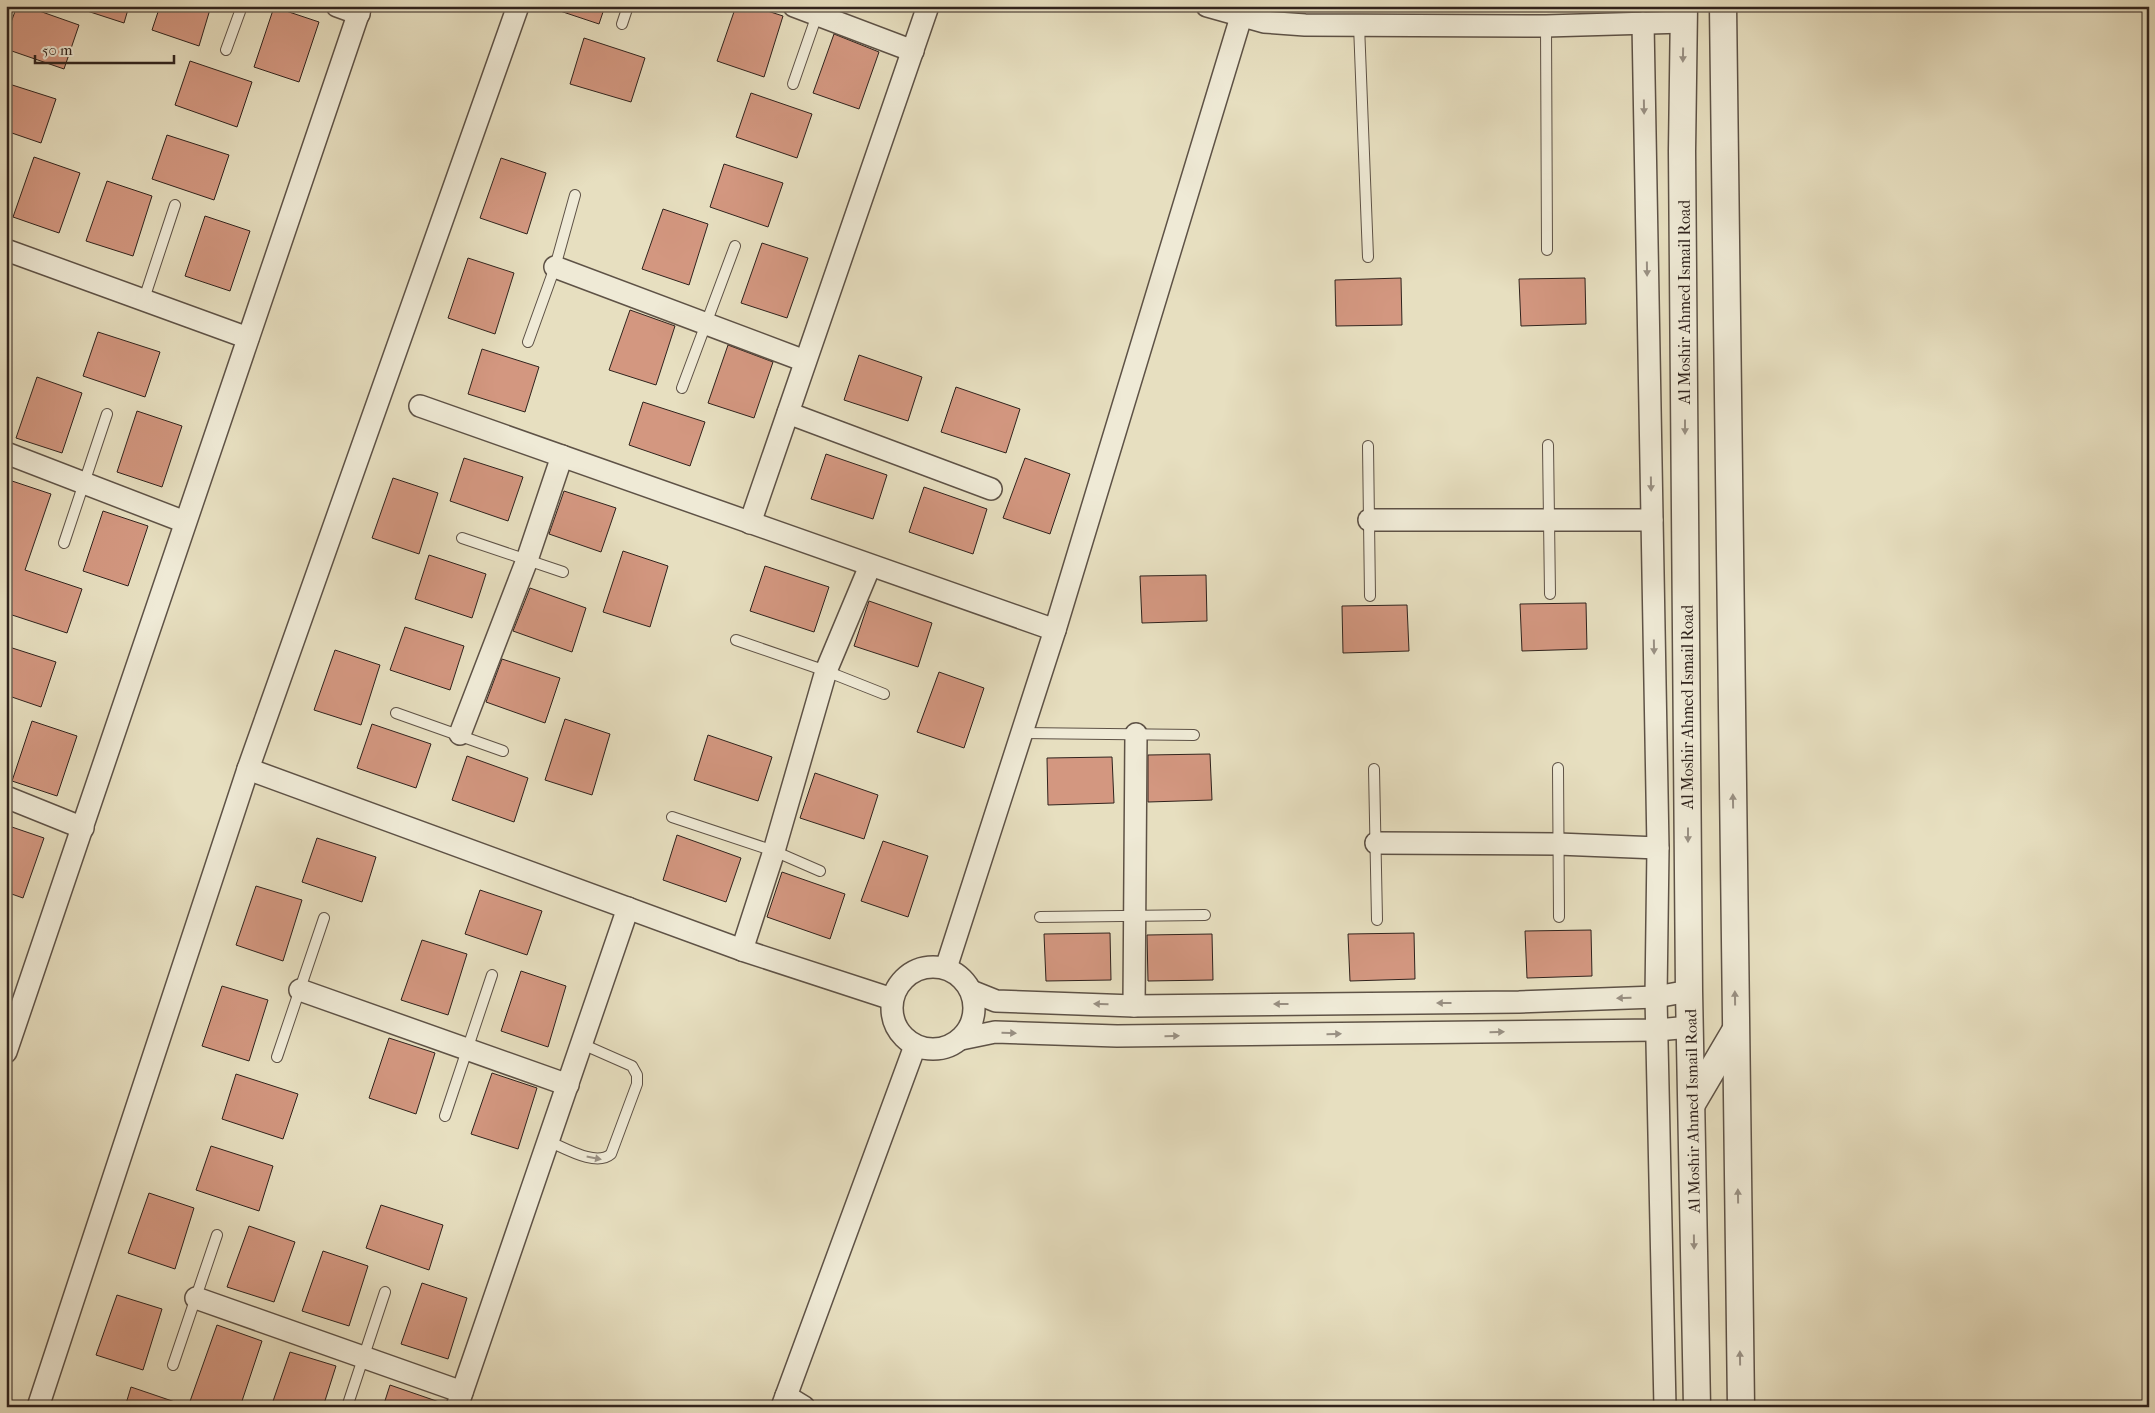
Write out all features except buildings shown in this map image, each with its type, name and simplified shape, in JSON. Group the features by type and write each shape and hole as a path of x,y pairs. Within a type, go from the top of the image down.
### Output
{"street":[{"path":"6,1052 360,10 337,6"},
{"path":"38,1407 248,769 518,6"},
{"path":"794,6 818,11 913,51"},
{"path":"750,523 928,6"},
{"path":"1208,6 1241,17 1264,22 1359,25 1546,26 1643,23 1684,14"},
{"path":"1723,6 1741,1407"},
{"name":"Al Moshir Ahmed Ismail Road","path":"1684,14 1682,151 1689,991 1697,1407"},
{"path":"946,968 1055,630 1241,17"},
{"path":"1643,23 1658,848 1656,996 1665,1407"},
{"path":"6,250 248,338"},
{"path":"555,267 806,361"},
{"path":"420,406 1055,630"},
{"path":"788,413 991,489"},
{"path":"6,453 185,522"},
{"path":"460,734 527,560 562,456"},
{"path":"1369,520 1652,520"},
{"path":"742,950 774,851 826,671 870,566"},
{"path":"1134,1006 1136,734"},
{"path":"248,769 742,950 892,1000"},
{"path":"6,798 83,828"},
{"path":"1376,843 1558,844 1658,848"},
{"path":"196,1298 363,1358 460,1400 628,908"},
{"path":"961,1039 971,1025 975,1008 971,990 961,976 946,968 929,966 912,972 899,984 892,1000 893,1018 901,1034 915,1046 931,1050 947,1047 961,1039 995,1032 1117,1036 1657,1030 1690,1027"},
{"path":"300,990 568,1085"},
{"path":"971,990 996,1001 1134,1006 1519,1002 1656,996 1689,991"},
{"path":"1692,1104 1735,1030"},
{"path":"804,1407 784,1401 915,1046"}],"lane":[{"path":"226,50 242,6"},
{"path":"622,24 628,6"},
{"path":"793,84 818,11"},
{"path":"1359,25 1368,257"},
{"path":"1546,26 1547,250"},
{"path":"528,342 555,267 575,195"},
{"path":"144,299 175,206"},
{"path":"682,388 735,246"},
{"path":"64,543 106,414"},
{"path":"1548,445 1550,594"},
{"path":"1368,446 1370,596"},
{"path":"462,538 563,572"},
{"path":"736,640 826,671 884,694"},
{"path":"396,713 460,734 502,751"},
{"path":"1022,733 1194,735"},
{"path":"1558,768 1559,917"},
{"path":"1374,769 1377,920"},
{"path":"672,817 774,851 820,871"},
{"path":"1040,917 1205,915"},
{"path":"277,1057 324,918"},
{"path":"445,1116 492,975"},
{"path":"548,1141 594,1159 607,1157 611,1154 637,1084 637,1074 632,1066 582,1044"},
{"path":"173,1365 217,1234"},
{"path":"347,1407 386,1292"}]}
